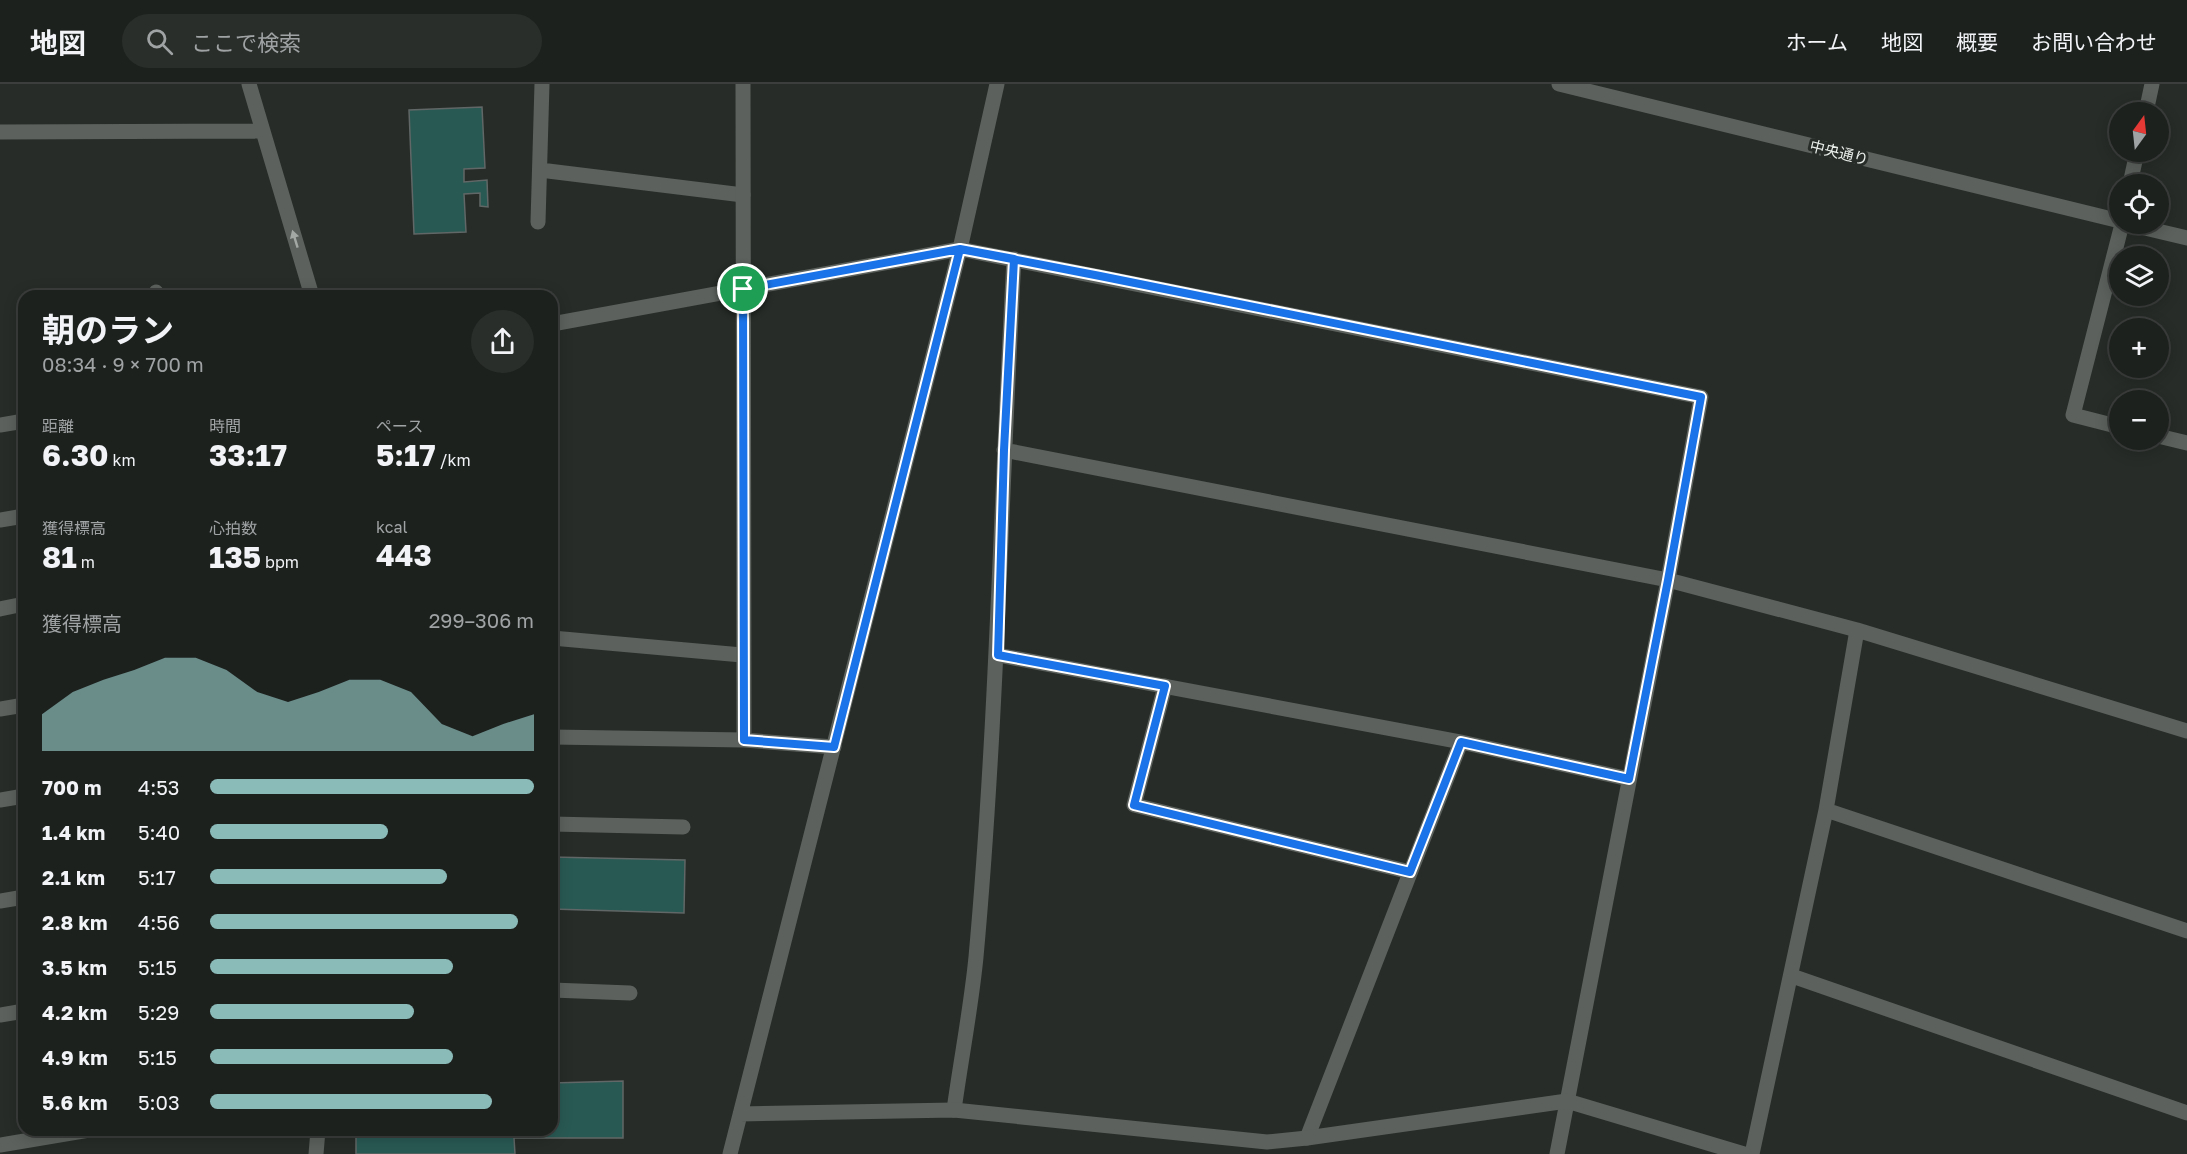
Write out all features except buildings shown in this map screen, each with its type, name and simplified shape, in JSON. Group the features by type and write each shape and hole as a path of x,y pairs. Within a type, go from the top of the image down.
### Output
{"street":[{"path":"249,84 310,290"},
{"path":"538,222 542,84"},
{"path":"743,84 742,654 744,740"},
{"path":"730,1154 960,249 997,84"},
{"name":"中央通り","path":"1559,84 2109,219"},
{"path":"2148,102 2152,84"},
{"path":"0,132 263,131"},
{"path":"540,170 743,195"},
{"path":"2109,424 2073,416 2118,234"},
{"path":"2169,234 2187,238"},
{"path":"558,323 960,249 1701,397 1557,1154"},
{"path":"954,1110 976,960 998,655 1004,450 1014,259"},
{"path":"0,425 18,422"},
{"path":"2169,439 2187,443"},
{"path":"1004,450 1668,580 1857,630 2187,731"},
{"path":"0,520 18,517"},
{"path":"0,609 18,605"},
{"path":"1752,1154 1826,810 1857,630"},
{"path":"558,639 742,654"},
{"path":"998,655 1461,742 1629,779"},
{"path":"1165,686 1134,805 1410,872"},
{"path":"0,709 18,706"},
{"path":"558,737 744,740 834,747"},
{"path":"1307,1138 1461,742"},
{"path":"0,800 18,796"},
{"path":"1826,810 2187,931"},
{"path":"558,824 683,827"},
{"path":"0,902 18,898"},
{"path":"1792,976 2187,1113"},
{"path":"558,990 630,993"},
{"path":"0,1015 18,1012"},
{"path":"740,1114 954,1110 1268,1142 1567,1101 1744,1154"},
{"path":"0,1145 53,1136"},
{"path":"316,1154 318,1136"}],"route":[{"path":"743,289 742,654 744,740 834,747 960,249 1014,259 1100,276 1701,397 1629,779 1461,742 1410,872 1134,805 1165,686 998,655 1004,450 1014,259 960,249 743,289"}]}
